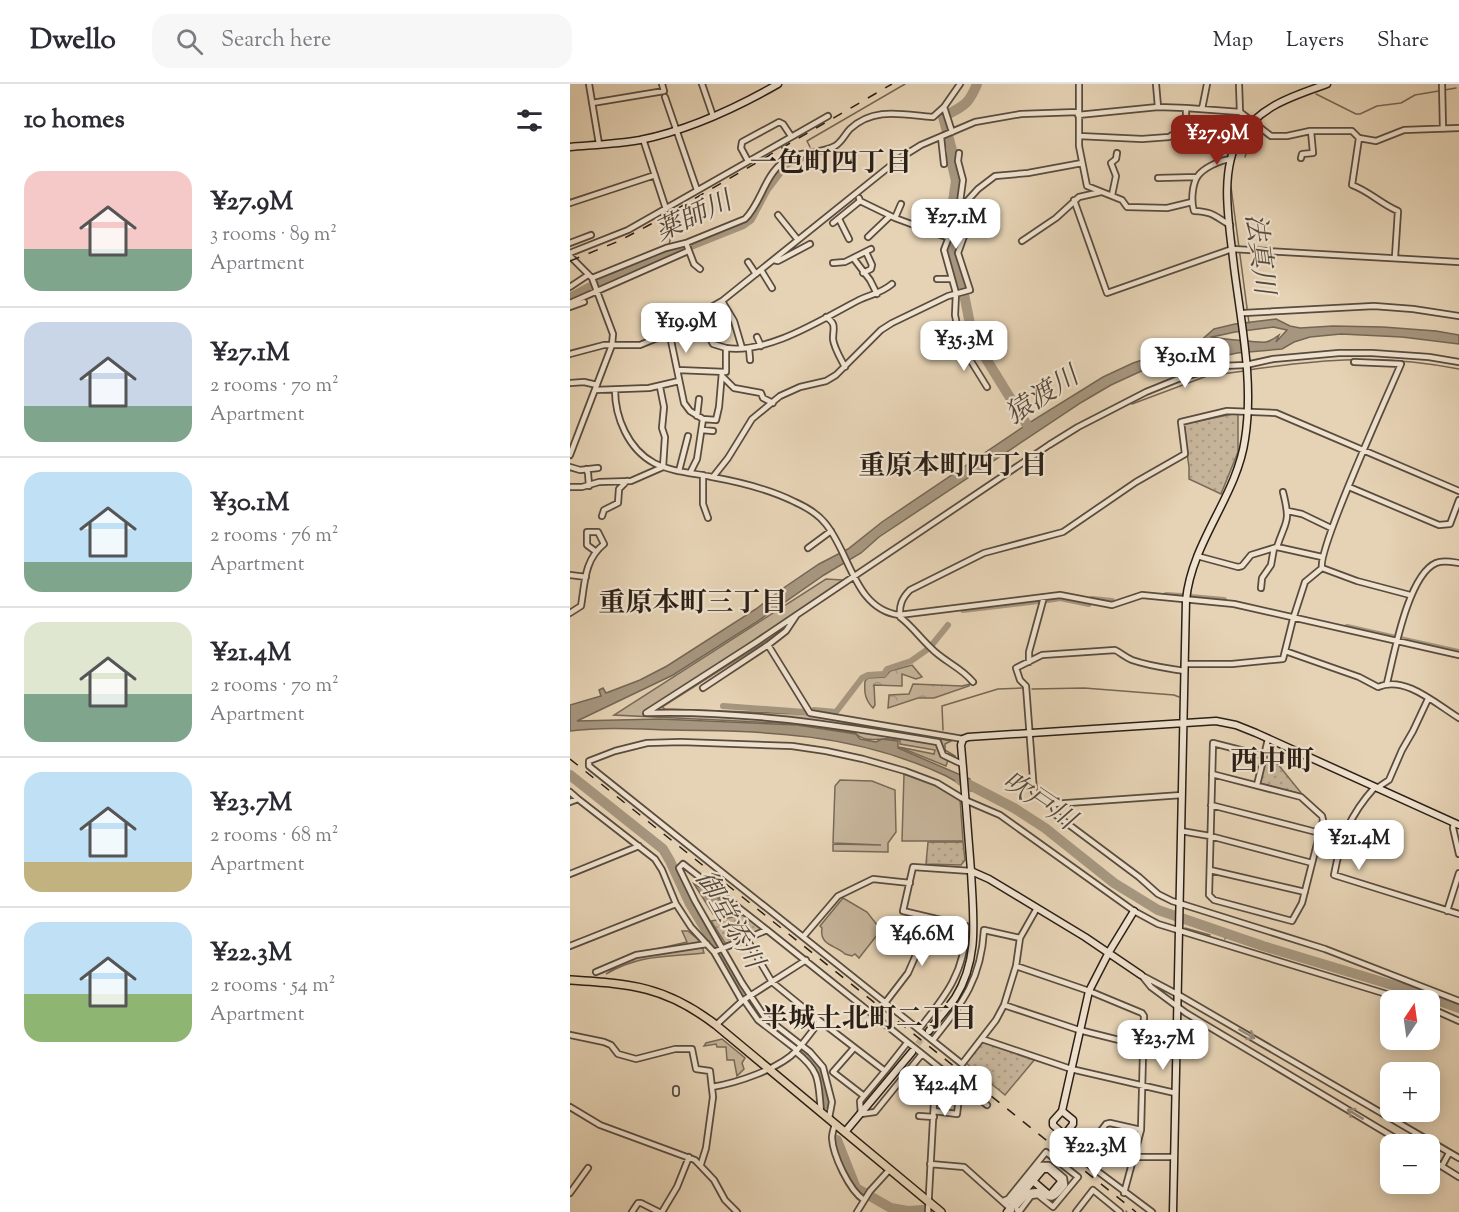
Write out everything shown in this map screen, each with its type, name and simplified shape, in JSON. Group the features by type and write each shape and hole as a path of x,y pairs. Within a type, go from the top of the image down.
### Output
{"main road":[{"path":"570,980 622,983 651,990 682,1002 716,1025 891,1168 941,1212"}],"street":[{"path":"589,84 599,144"},
{"path":"592,103 664,91 662,84"},
{"path":"702,84 713,116"},
{"path":"570,147 643,139 676,130 742,104 778,84"},
{"path":"570,287 590,277 666,248 686,243 745,219 773,173 783,162 835,146 850,129 877,113 933,117 945,109 960,84"},
{"path":"1079,84 1079,136 1087,186 1122,200 1127,207 1167,208 1191,202"},
{"path":"1156,84 1158,107"},
{"path":"1202,109 1207,84"},
{"path":"1239,84 1240,112"},
{"path":"1173,1212 1186,600 1190,575 1197,556 1240,461 1245,439 1247,411 1242,313 1236,249 1230,225 1227,177 1231,159 1240,138 1252,122 1269,107 1327,84"},
{"path":"1441,86 1443,129"},
{"path":"665,97 697,190"},
{"path":"570,354 612,345 640,345 698,315 722,301 914,148 975,122 997,117 1078,114 1158,107 1240,112 1271,135 1287,136 1311,131 1352,130 1359,138 1376,141 1404,130 1459,128"},
{"path":"1079,136 1142,139 1169,137 1186,127 1186,108"},
{"path":"944,164 948,118 945,109"},
{"path":"570,455 612,345 613,334 598,292 590,277 570,255 628,230 828,116"},
{"path":"748,161 741,148 742,142 779,122 791,136"},
{"path":"1301,158 1302,154 1313,153 1311,131"},
{"path":"1359,138 1352,185 1366,190 1382,204 1398,211 1395,257"},
{"path":"643,139 666,209"},
{"path":"713,477 728,458 752,419 780,396 826,381 845,367 881,330 948,296 970,290 958,253 968,228 960,202 963,180 958,161 959,153"},
{"path":"1112,195 1116,176 1111,164 1116,159 1117,153"},
{"path":"1158,178 1197,177 1211,166 1231,159"},
{"path":"963,211 968,200 978,189 995,176 1028,173 1082,163"},
{"path":"570,203 655,175"},
{"path":"1197,177 1191,202 1194,210 1217,215 1230,225"},
{"path":"1022,241 1056,218 1074,200 1101,192"},
{"path":"857,193 860,201 892,217 950,238"},
{"path":"1074,200 1107,293 1236,249 1459,262"},
{"path":"833,223 860,201"},
{"path":"868,237 892,217 901,204"},
{"path":"949,214 953,226 944,250 956,293 954,305 962,345 987,387"},
{"path":"778,215 798,240"},
{"path":"839,219 849,239"},
{"path":"570,243 591,236"},
{"path":"686,243 694,264 700,269"},
{"path":"774,260 778,261 810,244"},
{"path":"570,305 688,250"},
{"path":"833,263 854,259 869,250 871,269 863,273"},
{"path":"854,259 870,279 877,294"},
{"path":"748,261 756,274"},
{"path":"761,270 772,288"},
{"path":"937,279 952,279"},
{"path":"698,315 713,344 726,348 749,348 761,346 792,334 863,298 877,294 892,284"},
{"path":"948,296 954,305"},
{"path":"722,301 734,321 742,348"},
{"path":"570,305 584,302"},
{"path":"1242,313 1374,306 1459,316"},
{"path":"826,317 832,320 835,329 833,338 845,367"},
{"path":"669,331 684,403 690,411 703,419 716,420 722,374 726,372 726,348"},
{"path":"757,337 761,346"},
{"path":"749,348 750,360"},
{"path":"962,766 943,755 938,742 840,725 753,716 646,713 855,576 1039,451 1087,422 1146,392 1178,379 1222,366 1246,365 1273,359 1350,353 1418,356 1459,362"},
{"path":"1322,568 1322,558 1331,528 1401,364 1354,362"},
{"path":"678,370 722,374 734,388 761,393 763,398 773,403"},
{"path":"570,383 584,382 596,388 615,390 660,387 679,381"},
{"path":"660,387 664,407 663,467"},
{"path":"615,390 619,422 637,449 652,462 663,467 772,492 814,512 831,531 866,598 891,614 899,615 1060,595 1112,604 1142,595 1234,604 1459,655"},
{"path":"697,416 699,399"},
{"path":"973,682 956,666 931,649 899,615 900,603 910,590 984,553 1063,532 1136,482 1185,454 1181,422 1227,411 1276,413 1459,491"},
{"path":"690,473 697,459 703,419"},
{"path":"702,429 712,432"},
{"path":"679,471 688,436"},
{"path":"570,467 586,470 598,468"},
{"path":"570,486 631,481 663,467"},
{"path":"586,470 589,486"},
{"path":"703,475 703,504 708,518"},
{"path":"602,516 604,510 618,502 619,489 627,481"},
{"path":"1349,488 1439,525 1450,524 1459,500"},
{"path":"1261,588 1262,579 1271,565 1286,526 1288,511 1283,492"},
{"path":"1288,511 1302,514 1331,528"},
{"path":"808,548 831,531"},
{"path":"570,613 581,606 588,564 595,551 604,544 598,532 588,532 587,545 595,551"},
{"path":"1197,556 1238,567 1242,566 1251,555 1276,547 1322,558"},
{"path":"1387,683 1410,595 1433,564 1441,561 1459,563"},
{"path":"1322,568 1357,581 1410,595"},
{"path":"1182,795 1053,804 1034,792 1026,686 1020,680 1016,668 1042,655 1059,652 1115,650 1144,664 1166,670 1283,659 1305,582 1322,568"},
{"path":"570,575 586,577"},
{"path":"1029,662 1029,652 1044,597"},
{"path":"703,688 786,631 797,614"},
{"path":"768,645 810,713 963,739 1184,722 1216,721 1236,725 1457,824 1453,828 1459,854"},
{"path":"1285,651 1359,677 1378,687 1387,683 1407,687 1459,718"},
{"path":"1428,699 1389,780 1376,787 1360,803 1342,835 1334,875 1459,914"},
{"path":"1257,785 1268,738"},
{"path":"929,1030 956,996 970,964 975,929 962,766 963,739"},
{"path":"1037,908 1020,938 1016,966 1004,1005 996,1020 962,1064 589,766 589,761 615,751 647,743 681,742 792,746 826,751 905,771 937,783 1000,815 1134,911 1158,924 1380,992"},
{"path":"1212,774 1301,797 1323,820 1302,903 1292,921 1214,900 1209,895 1209,836 1213,743 1264,756"},
{"path":"570,792 655,859 676,904 691,927 714,952 758,1020 810,1063 819,1083 821,1112"},
{"path":"570,802 578,799"},
{"path":"1053,804 1056,815 1139,877 1158,894 1179,904 1325,949 1459,1001"},
{"path":"1211,806 1320,833"},
{"path":"1181,831 1312,863"},
{"path":"570,874 639,846"},
{"path":"829,1118 832,1102 826,1076 818,1060 764,1016 695,901 679,868 684,864 987,1105"},
{"path":"919,1029 954,981 963,952 966,926 903,911 913,867 971,871 989,879 1109,952 1141,975 1459,1158"},
{"path":"1210,870 1305,892"},
{"path":"1447,911 1459,873"},
{"path":"803,937 838,896 873,879 910,883"},
{"path":"570,946 676,904"},
{"path":"1062,1111 1089,991 1134,911"},
{"path":"885,1003 908,973 915,957 922,916"},
{"path":"714,952 766,930"},
{"path":"933,1040 969,991 981,958 984,930 1020,938"},
{"path":"746,938 772,982 885,1071"},
{"path":"596,972 636,955 707,944"},
{"path":"716,1025 743,1000 806,960"},
{"path":"1016,966 1089,991 1144,1016 1141,1130 1124,1192"},
{"path":"1141,975 1151,987 1176,1007 1388,1134"},
{"path":"1004,1005 1079,1030 1143,1046"},
{"path":"1440,1012 1459,1021"},
{"path":"712,1087 730,1084 768,1069 796,1051 820,1021"},
{"path":"570,1035 604,1042 618,1054 636,1059 648,1055 692,1049 696,1069 710,1071 713,1097 706,1148 701,1164"},
{"path":"982,1039 1071,1069 1175,1093"},
{"path":"861,1114 860,1101 907,1042"},
{"path":"854,1048 833,1072 864,1096"},
{"path":"845,1132 912,1052"},
{"path":"861,1114 875,1112 922,1054"},
{"path":"928,1212 936,1065"},
{"path":"903,1078 935,1103"},
{"path":"919,1116 957,1113 959,1097 934,1094"},
{"path":"570,1107 600,1125 689,1157 701,1164 714,1180 725,1200 737,1212"},
{"path":"835,1124 832,1137 841,1166 851,1189 864,1200"},
{"path":"1141,1130 1106,1124 1080,1158 1152,1212"},
{"path":"1046,1152 1078,1177 1053,1207 1038,1195 1030,1196 1014,1211 1029,1191 1039,1191 1052,1198 1065,1185 1064,1178 1049,1165 1041,1166 1011,1202 1005,1200 1046,1152"},
{"path":"1449,1153 1442,1166 1459,1177"},
{"path":"632,1212 638,1203 641,1203 661,1212 677,1187 689,1157"},
{"path":"1134,1157 1174,1157"},
{"path":"930,1164 964,1167 1014,1211"},
{"path":"570,1193 588,1168"},
{"path":"857,1212 870,1191 891,1168"},
{"path":"1014,1211 1033,1181 1043,1169 1049,1169 1061,1182 1051,1194 1048,1194 1033,1181"},
{"path":"1076,1212 1093,1190 1120,1212"}],"green space":[{"path":"1238,413 1238,452 1221,494 1189,479 1183,424"},
{"path":"826,579 844,580 796,612 782,631 662,707 665,709 803,714 951,741 945,744 945,750 955,756 955,764 948,760 946,766 899,747 934,754 935,750 900,744 900,740 866,739 855,733 798,724 614,715"},
{"path":"912,665 922,677 916,679 902,674 902,686 874,685 875,705 873,708 866,696 865,681 868,678 885,677 890,671"},
{"path":"913,684 962,686 970,684 934,698 918,698 888,708 889,695 909,694"},
{"path":"1268,752 1302,794 1260,782"},
{"path":"904,774 935,785 960,799 963,841 902,841"},
{"path":"840,780 872,781 895,790 896,832 888,843 888,852 833,851 833,844 881,845 833,843 835,786"},
{"path":"928,842 963,842 965,860 961,865 926,864"},
{"path":"843,898 867,912 881,930 859,958 855,954 852,956 845,954 823,938 820,926"},
{"path":"744,915 762,929 725,943 711,921"},
{"path":"682,931 688,931 701,942 704,953 642,960 606,974 635,954 687,942"},
{"path":"722,1039 745,1058 742,1063 744,1069 737,1076 734,1060 727,1060 726,1047 717,1047 716,1044 704,1046 706,1043"},
{"path":"983,1042 1035,1059 1005,1095 966,1063"}],"shaded area":[{"path":"1276,319 1300,328 1383,327 1436,331 1459,335 1459,344 1402,337 1341,334 1310,337 1282,349 1220,357 1201,350 1187,357 1161,362 1111,385 1082,402 879,537 861,553 673,675 577,721 659,719 797,725 856,734 860,739 876,742 882,739 898,741 898,748 970,779 971,791 947,777 910,761 877,750 810,737 707,730 570,731 570,705 601,696 599,690 603,688 606,693 640,680 667,666 756,609 819,564 848,549 882,522 1023,427 1019,417 1024,413 1029,423 1103,377 1133,363 1199,342 1214,329","holes":["1273,327 1287,330 1276,342 1279,335 1266,342 1212,337"]},
{"path":"694,884 700,887 702,885 738,914 731,915 730,911 713,914"}],"waterway":[{"name":"薬師川","path":"810,147 807,141 905,84"},
{"name":"猿渡川","path":"977,84 964,105 943,117 952,150 956,181 953,201 960,226 951,254 963,289 971,329 980,349 1027,425"},
{"name":"法真川","path":"1316,94 1360,114 1377,106 1401,103 1415,95 1456,88"},
{"name":"法真川","path":"1245,157 1252,137"},
{"name":"薬師川","path":"570,298 606,279 743,224 750,219 766,189 784,165 791,160 810,154"},
{"name":"法真川","path":"1231,187 1249,323"},
{"path":"669,220 672,231 669,245"},
{"path":"1248,370 1302,363 1354,360 1405,361 1459,369"},
{"path":"1132,404 1207,376 1244,371"},
{"path":"1166,595 1181,596"},
{"path":"1191,597 1224,600"},
{"path":"1048,600 1060,598 1089,604"},
{"path":"1092,599 1112,601"},
{"path":"963,610 1038,601"},
{"path":"931,646 948,625"},
{"path":"1347,627 1396,638"},
{"path":"1400,639 1459,652"},
{"path":"814,710 836,712 862,678 868,675 884,674 887,669 911,661 928,649"},
{"path":"943,730 942,706 998,689 1022,688"},
{"path":"1032,689 1084,688 1179,697"},
{"path":"723,706 805,712"},
{"name":"御堂添川","path":"570,775 663,849 690,904 759,1017 813,1060 822,1081 826,1104"},
{"name":"吹戸川","path":"960,780 1014,808 1045,828 1114,883 1158,910 1459,1008"},
{"path":"1185,928 1210,935"},
{"name":"吹戸川","path":"1225,939 1226,933"},
{"name":"御堂添川","path":"837,1140 856,1188 891,1208 908,1211 923,1210"}],"tunnel":[{"path":"912,1051 928,1031"}],"railway":[{"path":"570,261 619,241 651,224 892,84"},
{"path":"570,759 1136,1212"}],"district":[{"name":"一色町四丁目","path":"831,164"},
{"name":"重原本町四丁目","path":"953,467"},
{"name":"重原本町三丁目","path":"693,604"},
{"name":"西中町","path":"1272,763"},
{"name":"半城土北町二丁目","path":"869,1020"}]}
